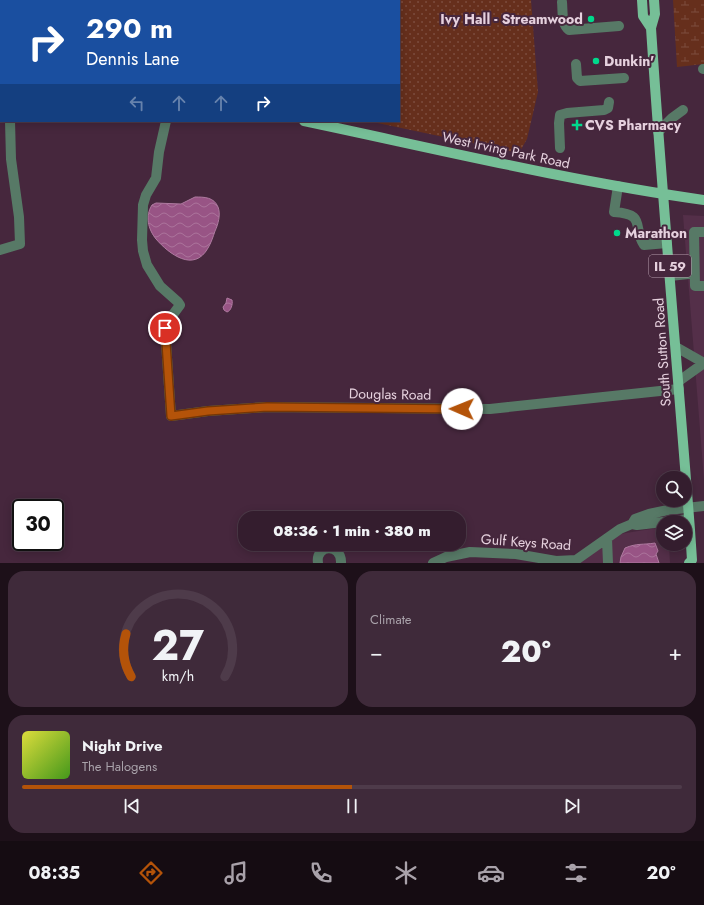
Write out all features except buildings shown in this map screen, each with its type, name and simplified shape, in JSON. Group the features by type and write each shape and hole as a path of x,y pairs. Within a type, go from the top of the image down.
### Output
{"main road":[{"name":"South Sutton Road","path":"642,0 643,16 651,28 689,515"},
{"name":"IL 59","path":"651,28 655,14 654,0"},
{"name":"West Irving Park Road","path":"309,122 543,172 704,200"},
{"name":"South Sutton Road","path":"691,551 692,562"}],"street":[{"path":"562,2 564,24 569,30 619,26"},
{"path":"576,64 577,78 580,81 624,78"},
{"path":"560,148 560,115 567,112 604,110 608,108 609,102"},
{"path":"658,132 672,118 683,110"},
{"path":"0,250 20,244 19,217 11,159 10,122"},
{"name":"Douglas Road","path":"166,122 156,178 146,195 143,205 142,228 143,251 147,265 160,286 180,305 169,319 165,328 171,416 208,411 267,407 490,409 679,385"},
{"path":"618,186 614,212 624,213 636,220 644,245 667,240"},
{"path":"704,232 694,232 695,286 704,286"},
{"path":"670,271 688,274 694,268"},
{"path":"676,347 704,363 679,385"},
{"name":"Gulf Keys Road","path":"433,563 446,557 470,552 525,559 576,560 620,530 632,524 635,519 668,510 704,506"},
{"name":"Gulf Keys Road","path":"632,524 637,525 656,523"},
{"path":"606,539 608,563"},
{"path":"318,563 318,556 320,552 332,548 338,551 341,557 340,563"}],"shaded area":[{"path":"683,215 704,216 704,480"},
{"path":"656,528 656,551 669,551 670,563 571,563 620,534"}],"green space":[{"path":"400,0 531,0 538,92 527,139 519,153 373,122 400,122"},
{"path":"673,0 704,0 704,64 677,67"}],"water":[{"path":"195,197 211,199 214,201 219,210 219,216 217,226 208,248 196,259 189,260 174,255 161,245 149,227 148,218 152,205 156,203 181,204"},
{"path":"227,298 232,300 232,305 231,309 227,312 223,307"},
{"path":"655,543 656,551 658,551 656,554 659,563 620,563 625,548"}],"place":[{"name":"Ivy Hall - Streamwood","path":"591,19"},
{"name":"Dunkin'","path":"596,61"},
{"name":"CVS Pharmacy","path":"577,125"},
{"name":"Marathon","path":"617,233"}],"route":[{"path":"165,328 171,416 208,411 267,407 462,409"}]}
